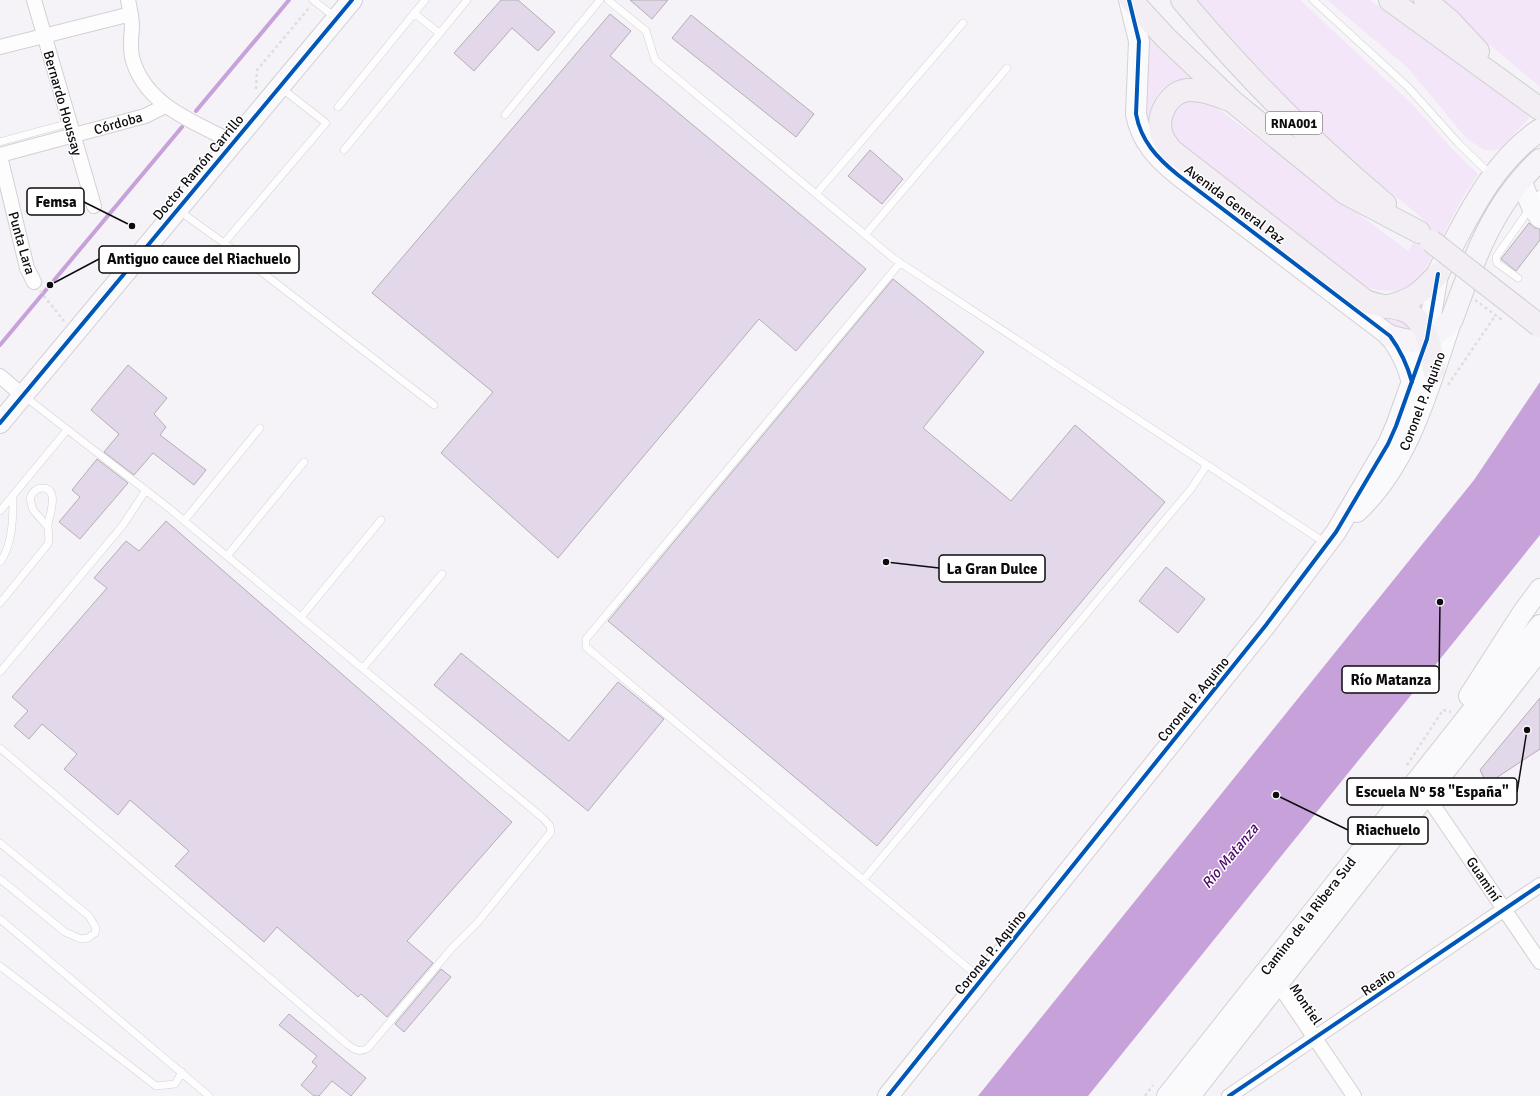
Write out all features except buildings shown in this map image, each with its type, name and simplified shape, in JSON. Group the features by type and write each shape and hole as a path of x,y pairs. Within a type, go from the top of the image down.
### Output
{"highway":[{"path":"1130,0 1166,38 1232,101 1345,193 1425,236"},
{"name":"RNA001","path":"1182,0 1250,79 1295,124 1355,179 1540,326"},
{"path":"1390,0 1421,6 1538,108"},
{"path":"1232,101 1198,90 1176,93 1168,100 1160,119 1160,131 1164,141 1171,150 1364,300 1373,304 1409,313 1418,320 1427,339 1434,370"},
{"path":"1385,307 1412,299 1424,290 1438,274"}],"main road":[{"path":"1438,274 1466,218 1494,175 1540,130"},
{"path":"1390,336 1408,341 1427,339 1437,334 1452,319 1483,238 1506,198 1540,160"},
{"path":"1494,175 1496,187 1506,198"}],"street":[{"name":"Bernardo Houssay","path":"34,0 94,206"},
{"path":"128,0 131,14 130,43 132,58 149,92 164,106 233,142"},
{"name":"Doctor Ramón Carrillo","path":"0,423 352,0"},
{"name":"Avenida General Paz","path":"1130,0 1139,41 1136,114 1138,125 1146,143 1160,160 1178,175 1390,336 1402,353 1419,388"},
{"path":"0,47 131,14"},
{"name":"Córdoba","path":"0,156 71,129 145,116 164,106"},
{"name":"Punta Lara","path":"0,156 27,268 36,285"},
{"path":"1521,180 1536,209"},
{"path":"1506,198 1536,209"},
{"name":"Coronel P. Aquino","path":"888,1096 1266,625 1331,538 1367,503 1388,476 1401,455 1419,388 1438,274"},
{"name":"Coronel P. Aquino","path":"1419,388 1434,370 1452,319"},
{"path":"0,376 22,395"},
{"path":"1420,790 1523,612 1540,590"},
{"name":"Camino de la Ribera Sud","path":"1193,1095 1279,985 1540,625"},
{"name":"Camino de la Ribera Sud","path":"1167,1096 1420,790 1540,650"},
{"name":"Guaminí","path":"1420,790 1505,909 1540,962"},
{"name":"Reaño","path":"1229,1096 1540,885"},
{"name":"Montiel","path":"1279,985 1354,1096"}],"lane":[{"path":"338,107 425,0"},
{"path":"344,150 467,0"},
{"path":"505,115 600,0"},
{"path":"608,0 646,31 655,60 900,263 1207,465 1331,538"},
{"path":"1313,0 1408,87 1458,144 1494,175"},
{"path":"314,1 337,19"},
{"path":"414,14 439,33"},
{"path":"816,194 962,23"},
{"path":"865,235 1007,68"},
{"path":"224,243 326,123 280,87"},
{"path":"0,142 71,129"},
{"path":"1518,278 1497,263 1496,257 1536,209"},
{"path":"177,210 224,243 434,405"},
{"path":"900,263 586,639 586,647 982,980"},
{"path":"0,748 347,1044 357,1051 363,1052 452,948 477,923 551,832 550,826 543,818 363,668 146,490 22,395"},
{"path":"184,521 260,428"},
{"path":"0,511 67,430"},
{"path":"227,556 304,462"},
{"path":"863,880 1191,489 1207,465"},
{"path":"0,603 45,549 50,539 48,527 53,500 52,495 47,489 37,489 30,498 33,510 48,527"},
{"path":"0,672 123,525 146,490"},
{"path":"0,562 6,552 8,543 14,495"},
{"path":"301,617 381,520"},
{"path":"363,668 442,574"},
{"path":"0,843 89,916 96,928 95,933 88,938 81,939 71,936 0,879"},
{"path":"0,919 209,1096"},
{"path":"0,966 156,1086 175,1084 182,1072"}],"path":[{"path":"252,95 257,89 257,70 314,1"},
{"path":"36,285 47,302 64,321"},
{"path":"59,326 69,315"},
{"path":"1419,388 1439,397 1495,316"}],"shaded area":[{"path":"1197,0 1300,0 1414,106 1452,149 1478,174 1464,195 1424,271 1412,284 1398,291 1377,290 1359,285 1173,139 1169,117 1178,106 1190,99 1209,102 1408,251 1427,223 1369,175 1297,108 1236,44"},
{"path":"1327,0 1370,0 1530,117 1501,148 1495,150 1484,150 1467,139 1408,68"},
{"path":"1436,0 1540,0 1540,87"},
{"path":"1149,37 1198,80 1171,83 1162,89 1158,94 1150,114 1150,128 1153,138 1160,147 1170,158 1371,310 1394,314 1404,318 1413,326 1408,331 1393,329 1373,316 1169,159 1160,149 1147,130 1142,110 1142,86 1148,59 1150,42"}],"water":[{"path":"1540,382 1540,535 1088,1096 978,1096 1474,480"}],"waterway":[{"path":"196,111 289,0"},
{"path":"0,345 182,127"}],"cycle path":[{"path":"0,423 352,0"},
{"path":"1129,0 1139,41 1136,114 1138,124 1151,148 1163,162 1178,175 1390,336 1403,358 1412,382"},
{"path":"888,1096 1266,625 1336,532 1388,444 1396,426 1427,339 1438,274"},
{"path":"1229,1096 1540,885"}],"place":[{"name":"Femsa","path":"132,226"},
{"name":"Antiguo cauce del Riachuelo","path":"50,285"},
{"name":"La Gran Dulce","path":"886,562"},
{"name":"Río Matanza","path":"1440,602"},
{"name":"Escuela N° 58 \"España\"","path":"1527,730"},
{"name":"Riachuelo","path":"1276,795"}]}
